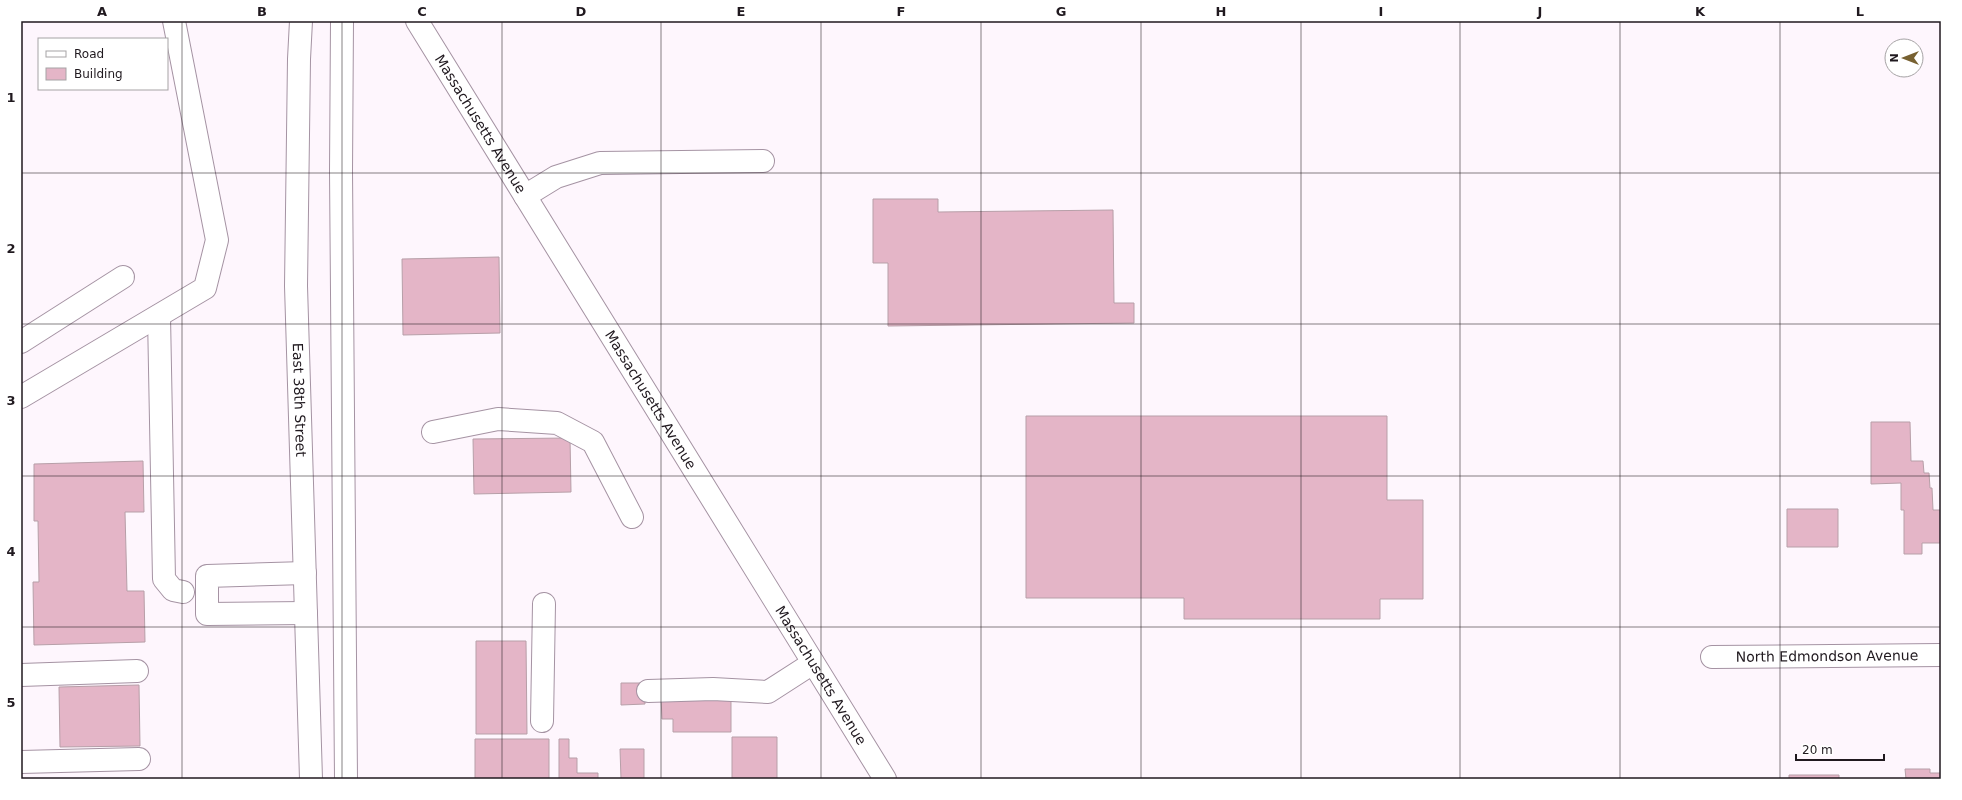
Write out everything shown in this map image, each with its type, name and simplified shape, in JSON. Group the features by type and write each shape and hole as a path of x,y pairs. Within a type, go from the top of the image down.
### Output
{"main road":[{"path":"21,397 205,288 217,240 174,21"},
{"name":"East 38th Street","path":"301,21 298,59 296,286 311,779"},
{"path":"342,21 341,171 346,779"},
{"name":"Massachusetts Avenue","path":"417,21 885,779"},
{"path":"525,196 556,177 600,163 763,160"},
{"path":"21,342 123,277"},
{"path":"159,316 164,579 173,590 183,592 207,614 306,613"},
{"path":"433,432 498,419 557,423 592,442 632,517"},
{"path":"183,592 207,576 305,573"},
{"path":"207,576 207,614"},
{"path":"542,721 544,604"},
{"name":"North Edmondson Avenue","path":"1712,657 1941,655"},
{"path":"648,691 713,689 768,692 813,663"},
{"path":"21,675 137,671"},
{"path":"21,762 139,759"}],"building":[{"path":"873,199 938,199 938,212 1113,210 1114,303 1134,303 1134,323 888,326 888,263 873,263"},
{"path":"499,257 500,333 403,335 402,259"},
{"path":"1026,416 1387,416 1387,500 1423,500 1423,599 1380,599 1380,619 1184,619 1184,598 1026,598"},
{"path":"1871,422 1910,422 1911,461 1923,461 1924,473 1929,473 1930,488 1932,488 1933,510 1941,510 1941,543 1922,543 1922,554 1904,554 1904,510 1901,510 1901,483 1871,484"},
{"path":"570,438 571,492 474,494 473,439"},
{"path":"143,461 144,512 125,512 127,591 144,591 145,642 34,645 33,582 39,582 38,521 34,521 34,464"},
{"path":"1787,509 1838,509 1838,547 1787,547"},
{"path":"476,641 526,641 527,734 476,734"},
{"path":"621,683 644,683 645,704 621,705"},
{"path":"139,685 140,746 60,747 59,687"},
{"path":"661,697 731,697 731,732 673,732 673,719 662,719"},
{"path":"732,737 777,737 777,779 732,779"},
{"path":"475,739 549,739 549,779 475,779"},
{"path":"559,739 569,739 569,758 577,758 577,773 598,773 598,779 559,779"},
{"path":"620,749 644,749 644,779 621,779"},
{"path":"1905,769 1930,769 1930,773 1941,773 1941,779 1906,779"},
{"path":"1789,775 1839,775 1839,779 1789,779"}]}
